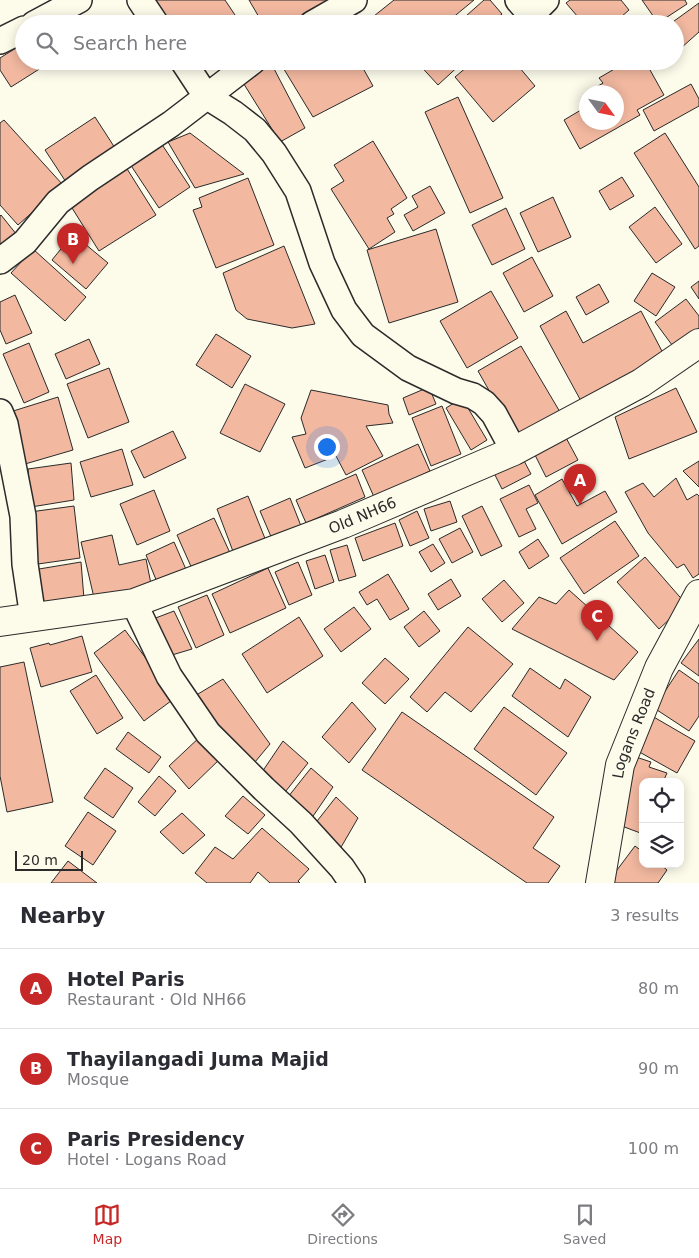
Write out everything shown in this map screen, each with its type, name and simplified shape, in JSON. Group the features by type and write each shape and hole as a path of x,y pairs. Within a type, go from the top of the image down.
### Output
{"main road":[{"name":"Old NH66","path":"0,622 134,603 343,524 514,451 641,383 699,343"},
{"name":"Logans Road","path":"600,883 620,765 659,668 699,594"}],"street":[{"path":"51,15 79,0"},
{"path":"140,0 150,15"},
{"path":"328,15 354,0"},
{"path":"518,0 531,15 546,0"},
{"path":"0,42 15,34"},
{"path":"188,70 206,96 233,112 255,130 274,153 298,191 322,263 344,310 363,335 378,348 408,368 456,391 473,396 484,403 494,414 514,451"},
{"path":"0,261 25,242 58,202 90,178 171,124 241,70"},
{"path":"2,421 23,516 25,564 33,618"},
{"path":"134,603 169,676 208,733 300,823 342,868 352,883"}],"building":[{"path":"145,0 225,0 235,15 155,15"},
{"path":"249,0 331,0 307,15 258,15"},
{"path":"394,0 474,0 456,15 375,15"},
{"path":"484,0 490,0 502,14 501,15 467,15"},
{"path":"570,0 621,0 629,10 623,15 576,15 566,3"},
{"path":"642,0 685,0 687,4 670,15 652,15"},
{"path":"699,3 699,32 684,45 684,15 682,15"},
{"path":"15,49 15,70 38,70 11,87 0,70 0,58"},
{"path":"260,70 275,70 305,128 280,142 242,81"},
{"path":"284,70 364,70 373,86 313,117"},
{"path":"424,70 454,70 438,85"},
{"path":"463,70 522,70 535,86 493,122 455,77"},
{"path":"613,70 650,70 664,95 637,110 640,115 624,124 624,85 600,85 603,83 599,78"},
{"path":"691,84 699,99 699,106 654,131 643,110"},
{"path":"458,97 503,198 470,213 425,112"},
{"path":"579,111 579,130 614,130 580,149 564,120"},
{"path":"95,117 115,148 66,182 45,150"},
{"path":"4,120 63,185 18,225 0,205 0,123"},
{"path":"190,133 244,174 195,188 168,142"},
{"path":"665,133 699,187 699,246 695,249 634,153"},
{"path":"159,140 190,187 159,208 128,161"},
{"path":"373,141 407,198 391,209 394,214 387,218 395,232 369,249 331,189 344,181 334,165"},
{"path":"124,164 156,215 99,251 67,200"},
{"path":"622,177 634,196 610,210 599,191"},
{"path":"248,178 274,245 216,268 193,210 202,207 199,198"},
{"path":"430,186 445,213 413,231 404,215 418,207 412,196"},
{"path":"553,197 571,237 538,252 520,213"},
{"path":"655,207 682,244 656,263 629,227"},
{"path":"506,208 525,249 492,265 472,225"},
{"path":"0,216 17,235 0,249"},
{"path":"436,229 458,302 389,323 367,250"},
{"path":"73,234 108,263 86,289 52,260"},
{"path":"284,246 315,324 292,328 247,319 236,310 223,273"},
{"path":"33,249 86,297 65,321 11,273"},
{"path":"532,257 553,296 524,312 503,273"},
{"path":"652,273 675,287 656,316 634,301"},
{"path":"699,281 699,299 691,287"},
{"path":"599,284 609,302 586,315 576,297"},
{"path":"491,291 518,338 467,368 440,321"},
{"path":"15,295 32,333 6,344 0,330 0,302"},
{"path":"686,299 699,316 699,331 675,349 655,322"},
{"path":"566,311 583,343 641,311 664,355 581,401 540,326"},
{"path":"216,334 251,356 232,388 196,365"},
{"path":"89,339 100,364 66,379 55,354"},
{"path":"29,343 49,392 24,403 3,354"},
{"path":"521,346 560,412 516,438 478,371"},
{"path":"109,368 129,422 88,438 67,384"},
{"path":"245,384 285,404 260,452 220,433"},
{"path":"429,387 436,404 409,415 403,398"},
{"path":"676,388 697,432 629,459 615,417"},
{"path":"311,390 388,405 393,423 366,426 383,456 346,475 336,456 305,468 292,437 306,434 301,418"},
{"path":"58,397 73,450 25,464 10,412"},
{"path":"462,398 487,440 471,450 446,408"},
{"path":"442,406 461,454 431,466 412,418"},
{"path":"173,431 186,458 144,478 131,451"},
{"path":"564,434 578,460 546,477 533,451"},
{"path":"418,444 430,471 374,497 362,470"},
{"path":"122,449 133,485 91,497 80,462"},
{"path":"522,457 531,474 502,489 493,471"},
{"path":"699,461 699,487 683,471"},
{"path":"71,463 74,500 31,507 28,469"},
{"path":"356,474 365,497 306,523 296,500"},
{"path":"676,478 687,500 697,494 699,496 699,574 693,578 684,564 677,568 648,533 625,492 643,483 654,497"},
{"path":"562,479 577,506 605,491 617,512 562,544 535,495"},
{"path":"529,485 538,503 526,509 536,529 519,537 500,499"},
{"path":"154,490 170,531 137,545 120,504"},
{"path":"248,496 266,541 234,554 217,509"},
{"path":"290,498 301,526 272,539 260,511"},
{"path":"450,501 457,522 431,531 424,509"},
{"path":"74,506 80,558 38,564 30,512"},
{"path":"482,506 502,546 481,556 462,516"},
{"path":"417,511 429,538 410,546 399,520"},
{"path":"214,518 230,553 193,571 177,535"},
{"path":"615,521 639,556 584,594 560,558"},
{"path":"395,523 403,546 363,561 355,538"},
{"path":"460,528 473,552 452,563 439,539"},
{"path":"112,535 119,565 146,559 152,589 95,602 81,542"},
{"path":"538,539 549,556 529,569 519,552"},
{"path":"174,542 188,574 159,587 146,555"},
{"path":"433,544 445,563 431,572 419,552"},
{"path":"347,545 356,576 339,581 330,550"},
{"path":"325,555 334,582 315,589 306,561"},
{"path":"645,557 686,604 659,629 617,582"},
{"path":"81,562 84,599 43,602 39,569"},
{"path":"298,562 312,595 289,605 275,572"},
{"path":"268,568 286,608 230,633 212,594"},
{"path":"388,574 409,609 390,620 377,599 367,605 359,592"},
{"path":"451,579 461,596 438,610 428,594"},
{"path":"504,580 524,603 502,622 482,599"},
{"path":"569,590 638,652 614,680 512,629 539,597 556,604"},
{"path":"207,595 224,635 196,648 178,607"},
{"path":"354,607 371,629 341,652 324,629"},
{"path":"174,611 192,649 172,655 153,619"},
{"path":"424,611 440,631 419,647 404,627"},
{"path":"299,617 323,656 267,693 242,654"},
{"path":"468,627 513,664 471,712 445,692 427,712 410,697"},
{"path":"125,630 175,698 144,721 94,653"},
{"path":"82,636 92,672 41,687 30,648 49,643 50,645"},
{"path":"699,639 699,676 681,663"},
{"path":"385,658 409,679 385,704 362,683"},
{"path":"24,662 53,802 7,812 0,776 0,667"},
{"path":"530,668 560,689 565,679 591,697 568,737 512,696"},
{"path":"679,670 699,684 699,716 689,731 654,708"},
{"path":"96,675 123,718 97,734 70,691"},
{"path":"223,679 270,744 250,768 193,697"},
{"path":"352,702 376,729 349,763 322,737"},
{"path":"504,707 567,753 536,795 474,749"},
{"path":"402,712 554,817 533,848 560,866 548,883 527,883 362,770"},
{"path":"652,716 695,741 677,773 634,749"},
{"path":"128,732 161,757 149,773 116,749"},
{"path":"202,735 222,757 189,789 169,766"},
{"path":"283,741 308,763 282,796 260,775"},
{"path":"636,757 651,762 649,767 667,773 665,778 639,778 639,832 611,822"},
{"path":"105,768 133,788 113,818 84,798"},
{"path":"311,768 333,787 309,822 284,802"},
{"path":"159,776 176,791 155,816 138,802"},
{"path":"243,796 265,815 248,834 225,816"},
{"path":"336,797 358,818 340,849 314,825"},
{"path":"88,812 116,831 93,865 65,846"},
{"path":"182,813 205,835 183,854 160,832"},
{"path":"262,828 309,869 298,881 300,883 270,883 258,872 250,883 207,883 195,873 215,847 233,859"},
{"path":"635,846 639,849 639,868 665,868 667,870 658,883 608,882"},
{"path":"68,861 97,883 51,883"}],"place":[{"name":"Thayilangadi Juma Majid","path":"73,264"},
{"name":"Hotel Paris","path":"580,505"},
{"name":"Paris Presidency","path":"597,641"}]}
